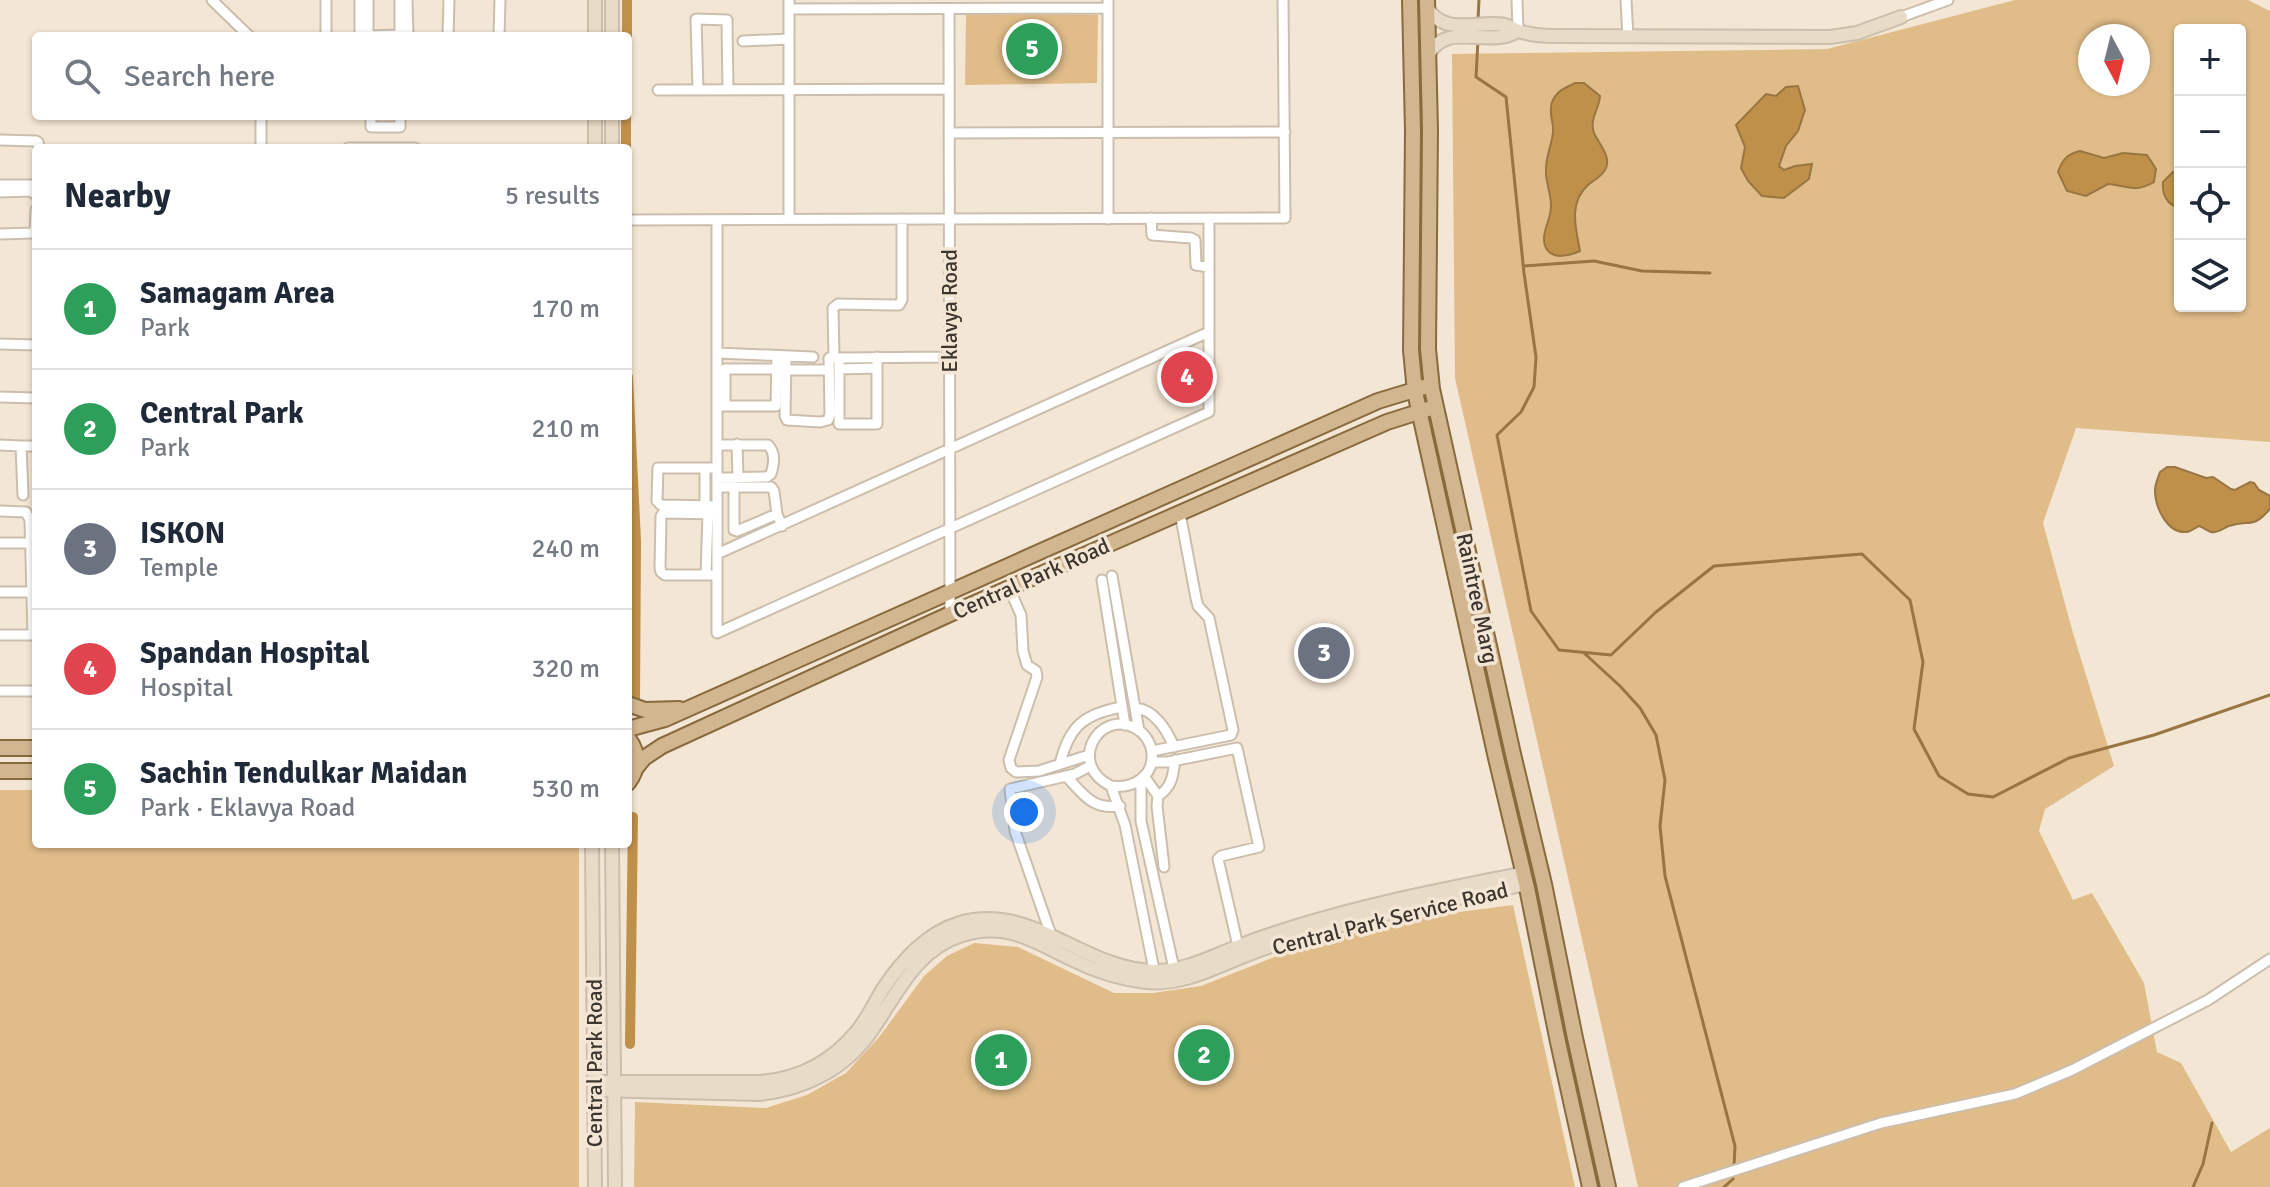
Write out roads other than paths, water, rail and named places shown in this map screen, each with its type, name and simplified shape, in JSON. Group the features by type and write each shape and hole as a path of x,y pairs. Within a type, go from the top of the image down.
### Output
{"main road":[{"name":"Raintree Marg","path":"1410,0 1413,131 1411,350 1415,389 1525,878 1590,1187"},
{"name":"Raintree Marg","path":"1427,3 1430,130 1428,349 1432,385 1544,884 1608,1187"},
{"name":"Central Park Road","path":"632,728 690,708 1378,401 1432,385"},
{"name":"Central Park Road","path":"636,768 644,758 662,746 950,614 1387,422 1436,407"},
{"path":"632,706 657,710 690,708"},
{"path":"632,746 636,755 636,768 632,776"},
{"path":"0,748 32,748"},
{"path":"0,771 32,771"}],"street":[{"path":"212,0 245,32"},
{"path":"326,0 326,32"},
{"path":"360,0 360,32"},
{"path":"368,0 368,32"},
{"path":"400,0 403,32"},
{"path":"403,32 407,0"},
{"path":"448,32 449,0"},
{"path":"499,32 500,0"},
{"path":"595,0 595,32"},
{"path":"612,0 612,32"},
{"path":"632,220 1285,218 1283,0"},
{"path":"1517,0 1518,31"},
{"path":"1626,0 1628,37"},
{"path":"1428,55 1434,45 1444,38 1506,25 1518,31 1555,36 1830,37 1857,33 1948,0"},
{"path":"1427,3 1432,15 1440,22 1466,31"},
{"path":"789,219 789,5 949,9 1108,4 1108,219"},
{"name":"Eklavya Road","path":"949,9 950,614"},
{"path":"698,90 696,19 727,20 728,90"},
{"path":"743,41 789,39"},
{"path":"658,90 949,89"},
{"path":"261,120 261,144"},
{"path":"371,120 371,127 400,127 400,120"},
{"path":"595,120 595,144"},
{"path":"612,120 612,144"},
{"path":"949,133 1285,132"},
{"path":"0,140 36,141 38,144"},
{"path":"0,185 32,185"},
{"path":"0,192 32,192"},
{"path":"1151,218 1152,235 1195,240 1196,265 1208,267"},
{"path":"877,368 725,369 712,510 712,575 717,633 1209,412 1209,218"},
{"path":"877,357 877,424 839,424 834,369 828,357 833,308 838,304 899,305 902,300 902,219"},
{"path":"717,220 717,353 721,406"},
{"path":"0,234 32,233"},
{"path":"717,554 1209,332"},
{"path":"0,344 32,345"},
{"path":"717,353 949,357"},
{"path":"721,406 776,406 782,356"},
{"path":"781,369 787,420 820,422 828,420 830,414 834,369"},
{"path":"0,397 32,398"},
{"path":"737,444 734,530 777,514"},
{"path":"0,445 32,446"},
{"path":"717,445 768,445 772,449 774,461 771,474 736,482"},
{"path":"21,446 23,495"},
{"path":"712,510 661,505 657,501 658,468 705,468 717,478 771,487 782,526"},
{"path":"705,468 717,554 712,575"},
{"path":"712,510 661,516 661,572 665,575 712,575"},
{"path":"0,511 26,512 30,520 32,606"},
{"path":"1152,756 1174,747 1231,735 1233,730 1209,618 1198,606 1196,598 1180,513"},
{"path":"0,543 31,543"},
{"path":"1125,725 1107,578 1139,731"},
{"path":"1009,588 1021,615 1027,665 1036,671 1037,677 1009,760 1011,768 1016,772 1039,771 1089,760"},
{"path":"0,592 31,592"},
{"path":"0,635 32,635"},
{"path":"0,691 32,691"},
{"path":"1060,764 1075,727 1103,710 1122,707"},
{"path":"1135,708 1143,708 1155,717 1174,747"},
{"path":"1143,778 1132,786 1122,788 1102,782 1095,775 1089,760 1091,745 1103,730 1113,725 1125,725 1139,731 1149,741 1152,756 1143,778 1141,821 1175,975"},
{"path":"1152,756 1175,760 1237,748 1259,847 1218,859 1238,946"},
{"path":"1051,935 1015,831 1010,789 1066,776 1089,760"},
{"path":"1158,796 1167,790 1173,778 1175,760"},
{"path":"1066,776 1096,805 1106,808 1120,806"},
{"path":"1143,778 1158,796 1164,867"},
{"path":"1111,786 1120,806 1155,976"},
{"name":"Central Park Road","path":"592,848 595,1187"},
{"name":"Central Park Road","path":"612,848 615,1187"},
{"name":"Central Park Service Road","path":"1175,975 1238,946 1329,916 1525,878"},
{"name":"Central Park Service Road","path":"614,1086 760,1094 785,1090 813,1080 834,1068 860,1045 898,987 920,962 944,943 963,934 987,931 1021,935 1094,969 1132,979 1201,974 1271,946 1525,878"},
{"name":"Central Park Service Road","path":"614,1086 760,1082 795,1075 820,1064 844,1045 864,1021 903,962 925,942 948,928 974,921 1000,920 1024,924 1073,948 1155,976"},
{"path":"1683,1187 1881,1123 2015,1094 2072,1070 2208,1000 2270,959"},
{"path":"594,1086 614,1086"}],"waterway":[{"path":"627,0 627,32"},
{"path":"1478,20 1479,0"},
{"path":"1478,40 1476,77 1506,97 1536,357 1534,387 1521,412 1497,435 1531,611 1559,650 1611,655 1656,612 1714,566 1862,554 1910,600 1923,662 1914,729 1939,776 1968,794 1993,797 2069,758 2154,735 2270,695"},
{"path":"626,120 626,144"},
{"path":"1523,266 1594,261 1642,271 1710,273"},
{"path":"632,459 636,541 635,702"},
{"path":"1584,653 1640,708 1656,735 1665,780 1660,826 1665,876 1735,1146 1734,1167"},
{"path":"630,1044 633,817"},
{"path":"2193,1187 2203,1164 2212,1123"},
{"path":"1724,1187 1733,1175"}],"place":[{"name":"Sachin Tendulkar Maidan","path":"1032,49"},
{"name":"Spandan Hospital","path":"1187,377"},
{"name":"ISKON","path":"1324,653"},
{"name":"Central Park","path":"1204,1055"},
{"name":"Samagam Area","path":"1001,1060"}]}
